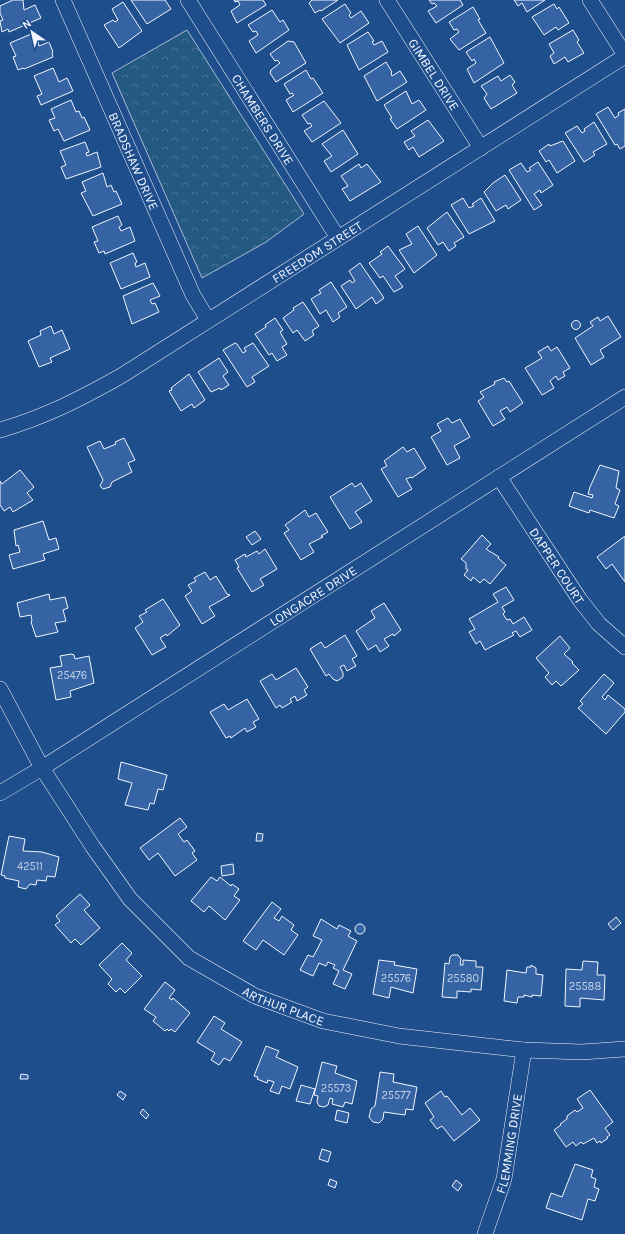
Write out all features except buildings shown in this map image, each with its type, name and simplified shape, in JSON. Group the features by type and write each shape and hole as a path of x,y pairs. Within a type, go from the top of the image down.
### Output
{"street":[{"name":"BRADSHAW DRIVE","path":"63,0 193,295 208,320"},
{"name":"CHAMBERS DRIVE","path":"188,0 338,238"},
{"name":"GIMBEL DRIVE","path":"387,0 481,148"},
{"path":"590,0 625,56"},
{"name":"FREEDOM STREET","path":"0,430 22,424 69,405 121,376 625,56"},
{"name":"LONGACRE DRIVE","path":"0,793 42,768 625,397"},
{"name":"DAPPER COURT","path":"499,476 580,600 599,624 625,647"},
{"name":"ARTHUR PLACE","path":"0,689 42,768 93,847 130,899 189,958 255,996 323,1021 399,1036 524,1050 582,1052 625,1048"},
{"name":"FLEMMING DRIVE","path":"485,1234 504,1179 524,1050"}],"green space":[{"path":"187,30 304,214 266,242 202,278 112,73"}]}
